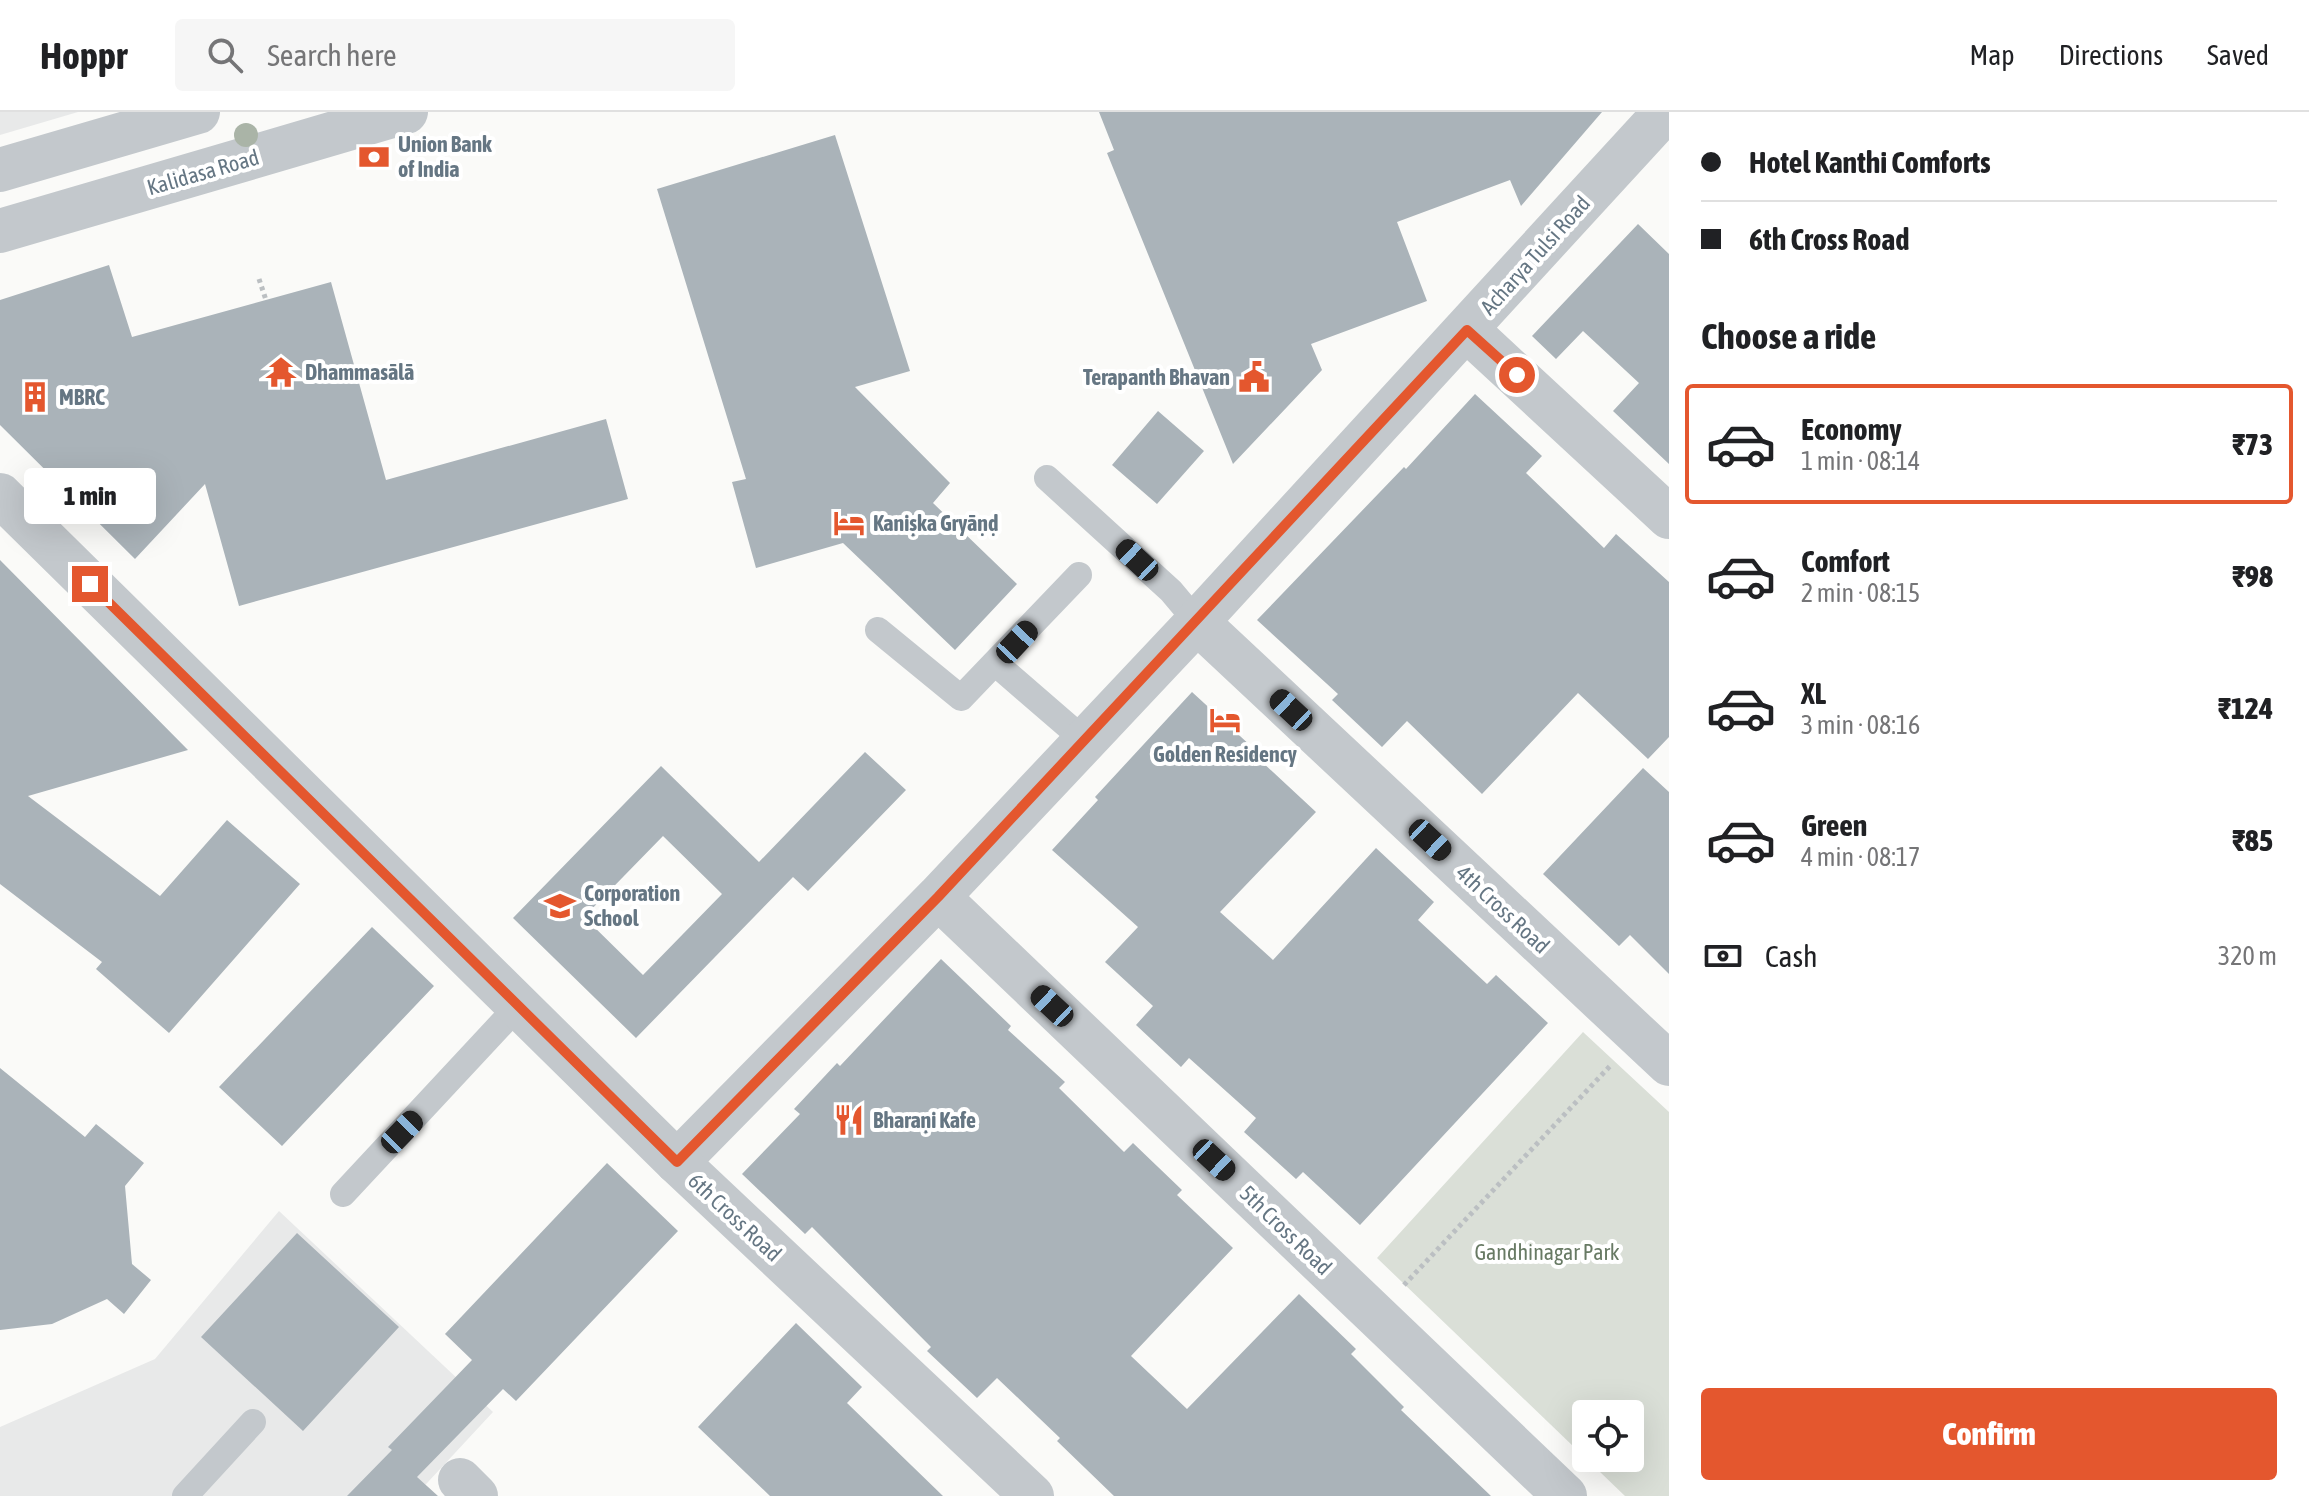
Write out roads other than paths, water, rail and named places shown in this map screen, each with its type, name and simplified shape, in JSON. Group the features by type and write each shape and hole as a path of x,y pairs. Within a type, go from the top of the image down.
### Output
{"street":[{"path":"0,170 198,112"},
{"name":"Kalidasa Road","path":"0,231 406,112"},
{"name":"Acharya Tulsi Road","path":"677,1162 938,897 1197,622 1665,112"},
{"path":"1467,330 1669,517"},
{"name":"6th Cross Road","path":"0,495 677,1162 1032,1496"},
{"name":"4th Cross Road","path":"1197,622 1654,1050"},
{"name":"5th Cross Road","path":"938,897 1565,1496"}],"lane":[{"path":"1047,478 1171,591 1197,622"},
{"path":"878,630 961,698 1079,575"},
{"path":"996,664 1084,740"},
{"path":"343,1194 519,1005"},
{"path":"185,1496 253,1422"}],"place":[{"name":"Union Bank of India","path":"374,157"},
{"name":"Dhammasālā","path":"281,372"},
{"name":"Terapanth Bhavan","path":"1254,377"},
{"name":"MBRC","path":"35,397"},
{"name":"Kaniṣka Gryāṇḍ","path":"849,523"},
{"name":"Golden Residency","path":"1225,720"},
{"name":"Corporation School","path":"560,906"},
{"name":"Bharaṇi Kafe","path":"849,1120"}],"park label":[{"name":"Gandhinagar Park","path":"1547,1252"}]}
